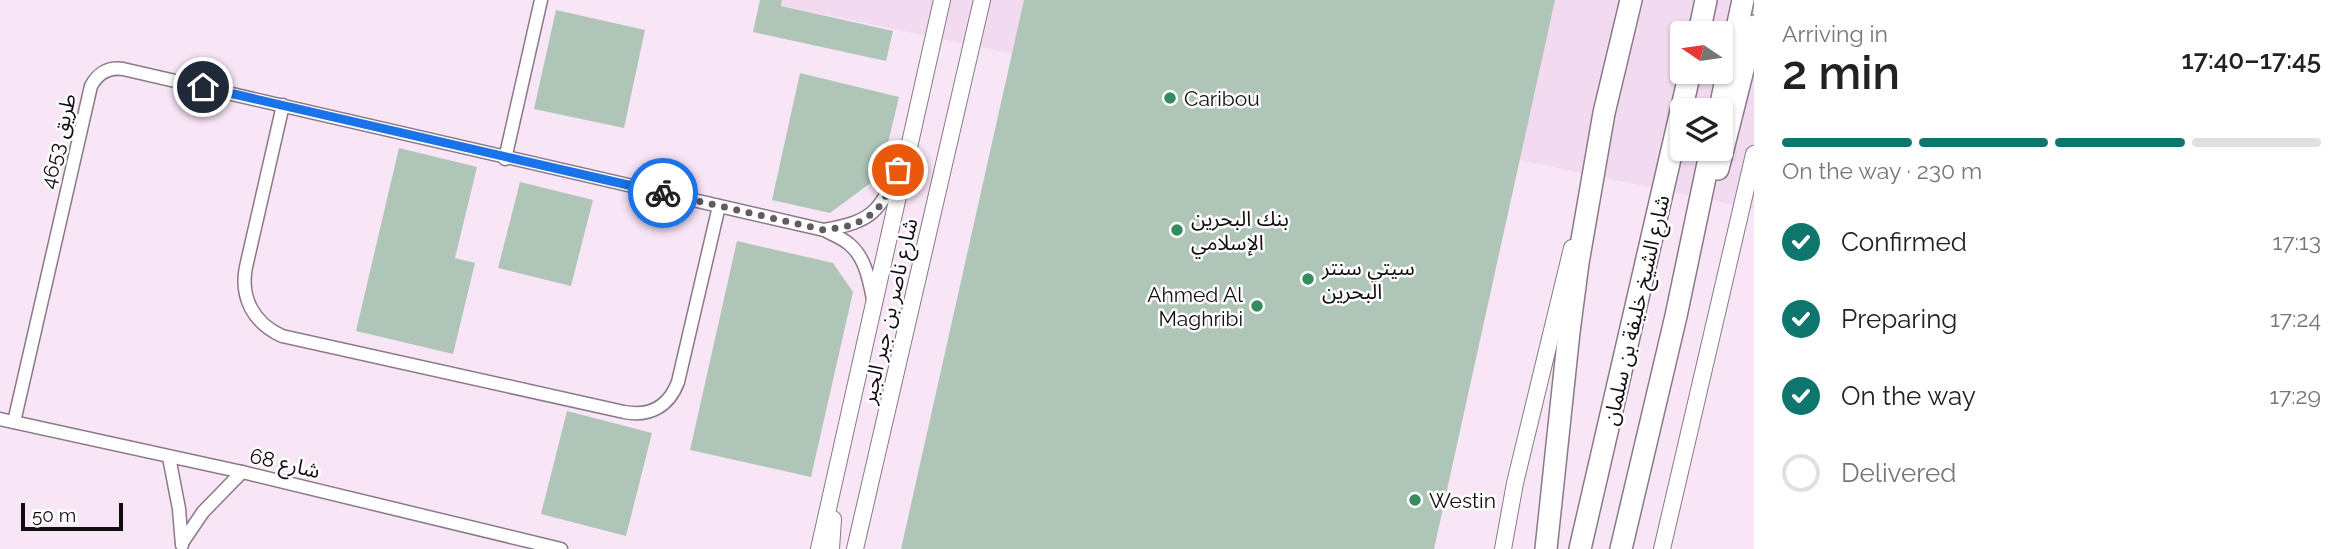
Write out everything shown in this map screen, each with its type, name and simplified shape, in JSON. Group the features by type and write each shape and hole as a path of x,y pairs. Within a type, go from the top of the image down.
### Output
{"highway":[{"path":"1692,21 1696,0"},
{"path":"1702,21 1706,0"},
{"path":"1722,98 1744,0"},
{"path":"1546,549 1569,332 1604,113 1631,2"},
{"path":"1676,316 1731,124 1754,26"},
{"path":"1649,254 1681,84"},
{"name":"شارع الشيخ خليفة بن سلمان","path":"1580,549 1687,84"},
{"name":"شارع الشيخ خليفة بن سلمان","path":"1624,549 1708,161"}],"main road":[{"name":"شارع ناصر بن جبر الجبر","path":"819,549 942,0"},
{"name":"شارع ناصر بن جبر الجبر","path":"857,546 982,0"},
{"path":"1503,549 1516,483 1604,113"},
{"path":"1662,549 1754,154"},
{"path":"831,488 831,549"},
{"path":"807,549 827,508"}],"street":[{"path":"505,159 541,0"},
{"name":"طريق 4653","path":"14,422 89,92 94,80 104,71 117,68 824,230 849,244 863,262 869,276 873,299"},
{"path":"283,105 244,286 248,304 258,320 282,336 624,412 650,412 664,403 678,382 719,206"},
{"name":"طريق 4653","path":"824,230 854,225 882,204 907,153"},
{"name":"شارع 68","path":"0,419 242,472 529,545 561,549"},
{"path":"169,457 182,546"},
{"path":"182,546 203,512 242,472"}],"shaded area":[{"path":"755,0 1754,0 1754,209"}],"building":[{"path":"760,0 782,0 781,6 893,31 886,61 753,32"},
{"name":"سيتي سنتر البحرين","path":"1024,0 1555,0 1434,549 901,549"},
{"path":"556,10 645,30 624,128 534,109"},
{"path":"800,73 899,97 880,176 830,213 772,200"},
{"path":"399,148 477,167 455,258 475,263 453,354 356,331"},
{"path":"520,182 593,200 571,286 498,268"},
{"path":"737,241 833,263 853,292 811,477 690,450"},
{"path":"567,411 652,433 626,536 541,514"}],"way so far":[{"path":"663,193 824,230 854,225 870,215 882,204 898,170"}],"place":[{"name":"Caribou","path":"1170,98"},
{"name":"بنك البحرين الإسلامي","path":"1177,230"},
{"name":"سيتي سنتر البحرين","path":"1308,279"},
{"name":"Ahmed Al Maghribi","path":"1257,306"},
{"name":"Westin","path":"1415,500"}],"route":[{"path":"203,87 505,159 663,193"}]}
